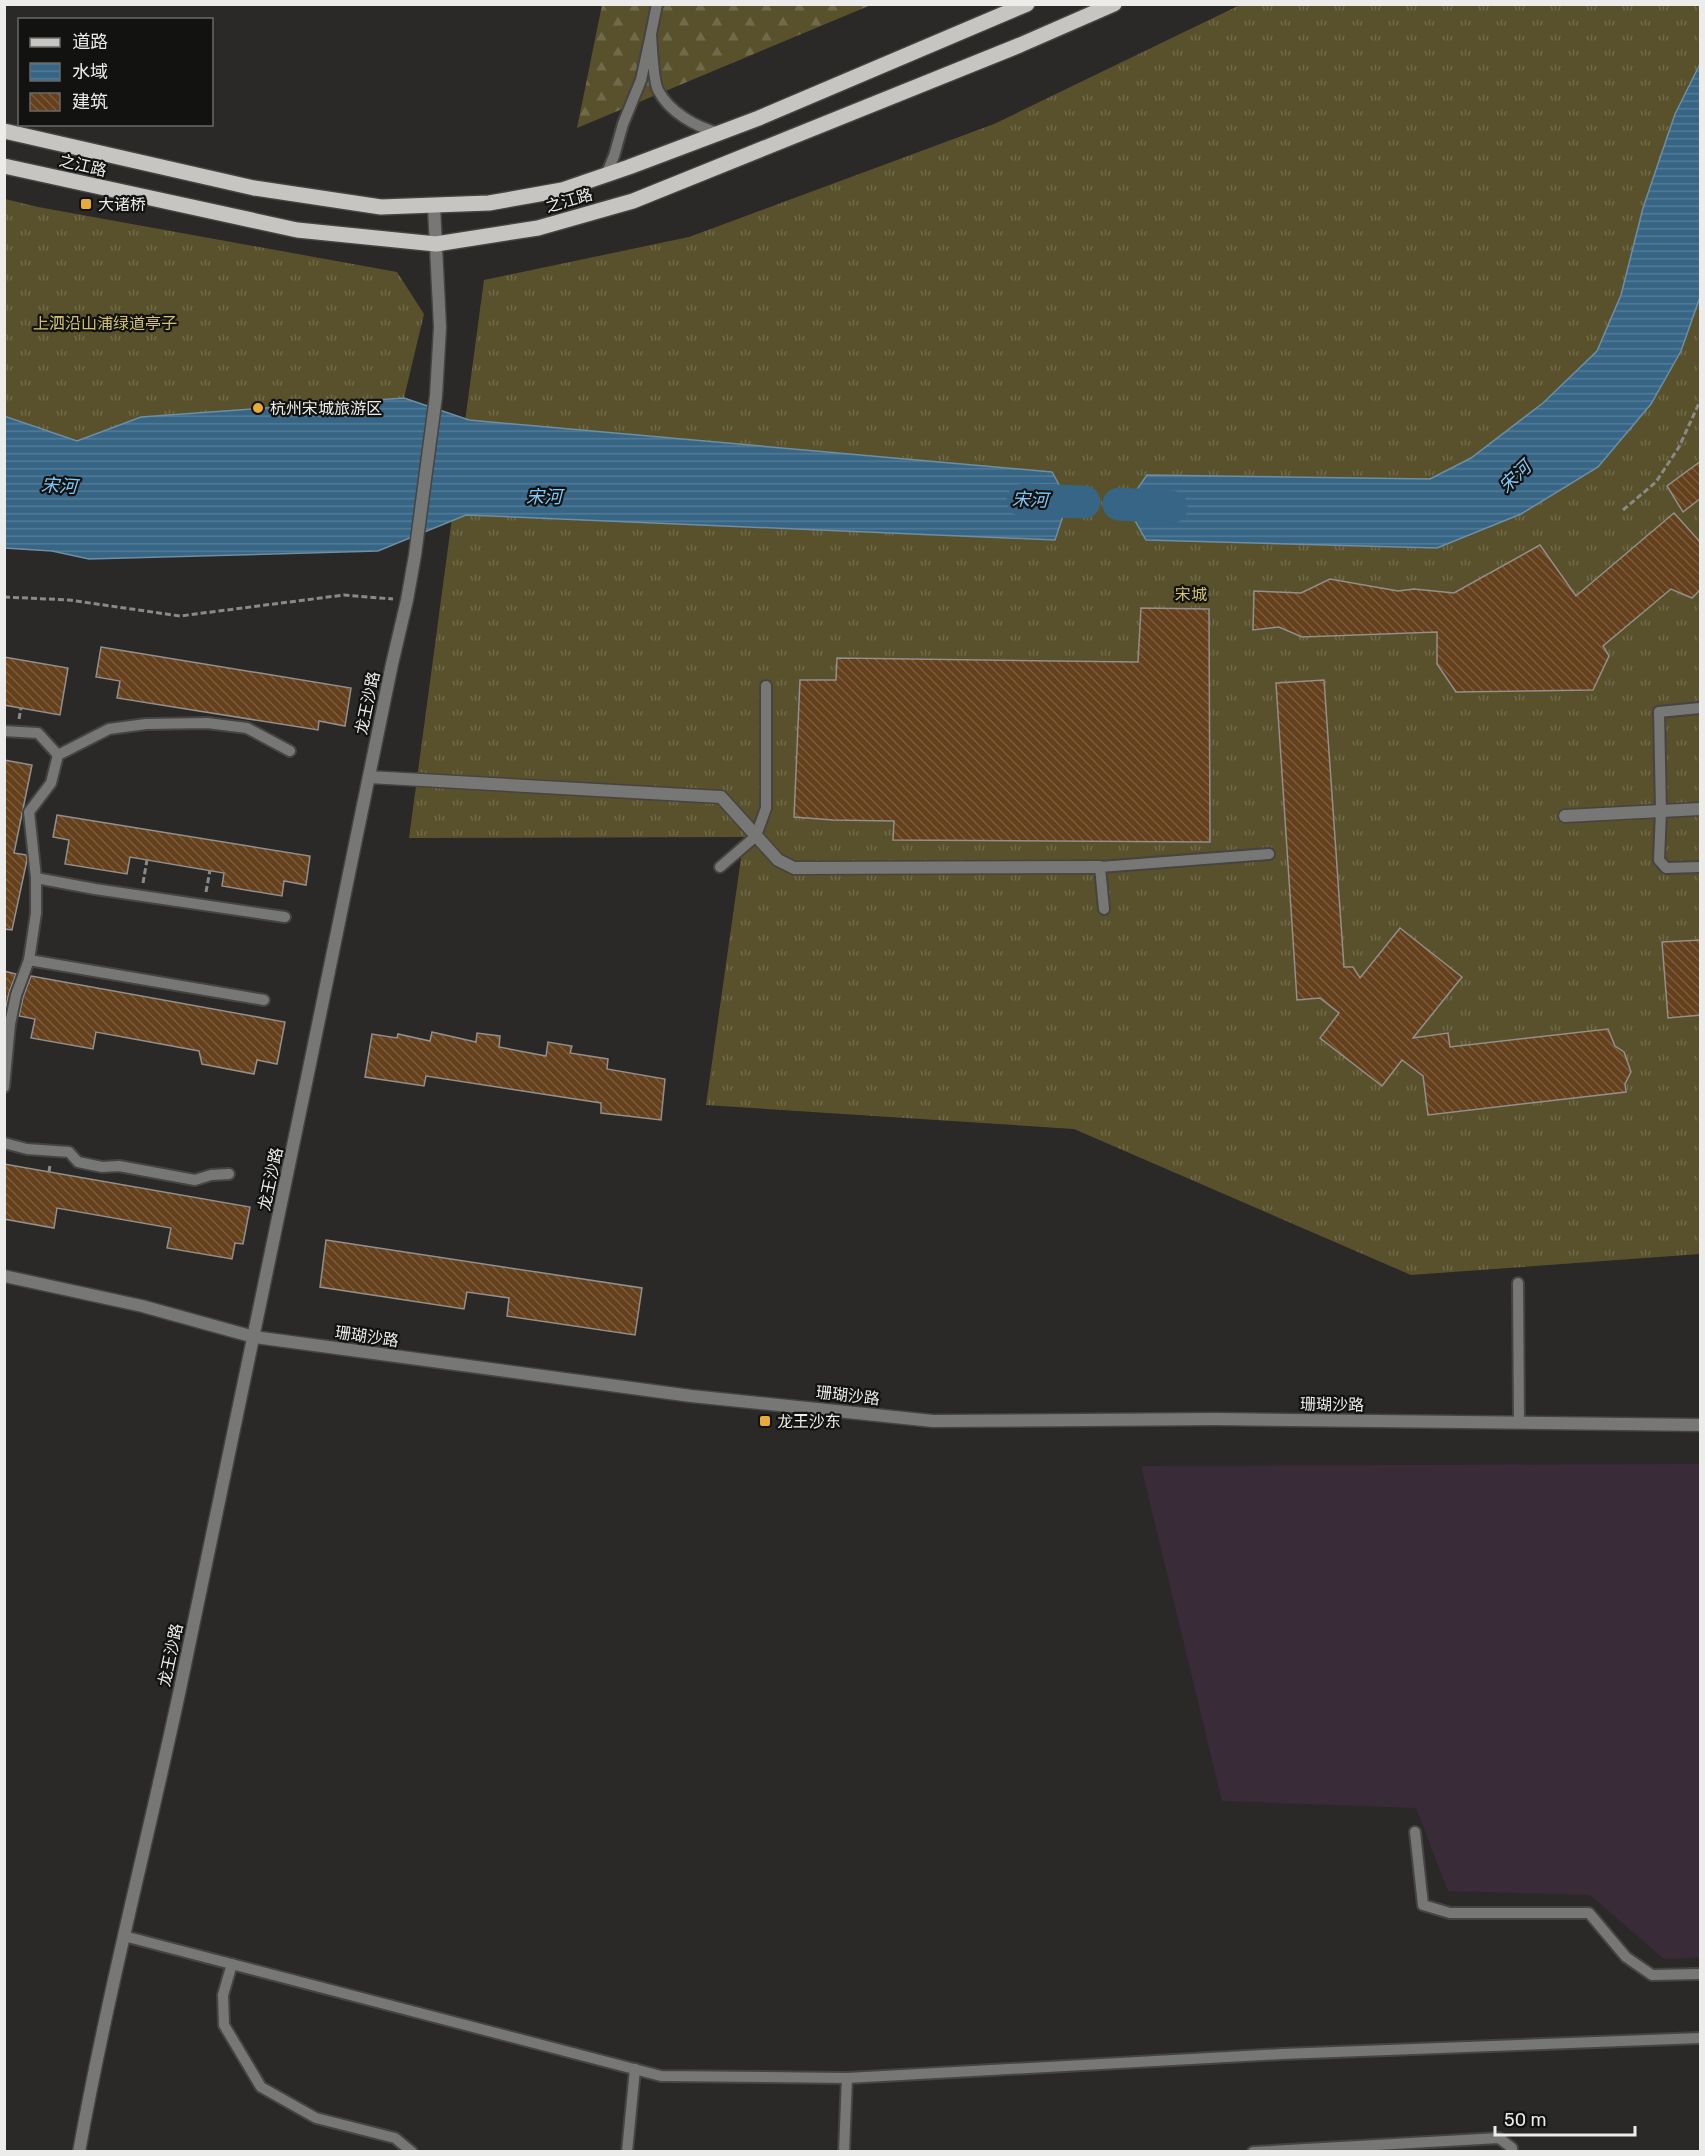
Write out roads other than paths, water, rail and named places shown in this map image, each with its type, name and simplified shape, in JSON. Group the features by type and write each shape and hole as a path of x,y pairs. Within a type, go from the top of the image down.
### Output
{"main road":[{"name":"之江路","path":"4,131 254,188 381,207 434,207 489,203 562,190 606,175 759,118 1027,4"},
{"name":"之江路","path":"4,166 297,230 436,244 538,228 633,201 1020,45 1114,4"}],"street":[{"name":"龙王沙路","path":"79,2151 98,2049 159,1791 407,600 436,396 440,327 434,207"},
{"path":"369,777 721,797 778,860 794,868 1100,867"},
{"path":"1565,816 1701,809"},
{"name":"珊瑚沙路","path":"4,1276 142,1306 254,1337 692,1396 933,1420 1216,1419 1701,1425"}],"lane":[{"path":"606,175 641,80 657,4"},
{"path":"651,34 658,90 677,113 707,130 719,133"},
{"path":"720,867 756,836 766,808 766,686"},
{"path":"1701,708 1659,712 1661,811 1659,860 1666,868 1701,867"},
{"path":"4,1088 10,1024 16,995 29,960 36,913 36,878 29,812 51,783 58,755 109,729 146,724 207,723 248,728 290,752"},
{"path":"4,731 38,733 58,755"},
{"path":"1104,909 1100,867 1269,854"},
{"path":"36,878 285,917"},
{"path":"29,960 264,1000"},
{"path":"4,1143 27,1149 69,1152 78,1162 102,1167 118,1166 195,1180 211,1175 229,1174"},
{"path":"1518,1284 1519,1422"},
{"path":"1415,1832 1423,1905 1450,1913 1589,1913 1626,1957 1652,1975 1701,1974"},
{"path":"124,1936 661,2076 847,2078 1282,2054 1701,2038"},
{"path":"232,1964 223,1995 224,2025 261,2087 316,2118 395,2138 412,2151"},
{"path":"627,2151 635,2069"},
{"path":"844,2151 847,2078"},
{"path":"1252,2151 1499,2138 1512,2148 1512,2151"}],"water":[{"path":"1700,64 1700,297 1681,351 1651,404 1598,467 1521,514 1437,548 1146,540 1126,505 1147,475 1430,479 1471,458 1543,403 1597,351 1621,295 1643,208 1675,114"},
{"path":"404,398 469,420 1052,472 1068,501 1055,540 466,515 378,551 89,559 52,551 5,548 4,416 77,441 141,417"}],"waterway":[{"name":"宋河","path":"1023,500 1084,502"},
{"name":"宋河","path":"1119,504 1171,507"}],"place":[{"name":"大诸桥","path":"86,204"},
{"name":"杭州宋城旅游区","path":"258,408"},
{"name":"龙王沙东","path":"765,1421"}],"park label":[{"name":"上泗沿山浦绿道亭子","path":"105,323"},
{"name":"宋城","path":"1191,594"}]}
